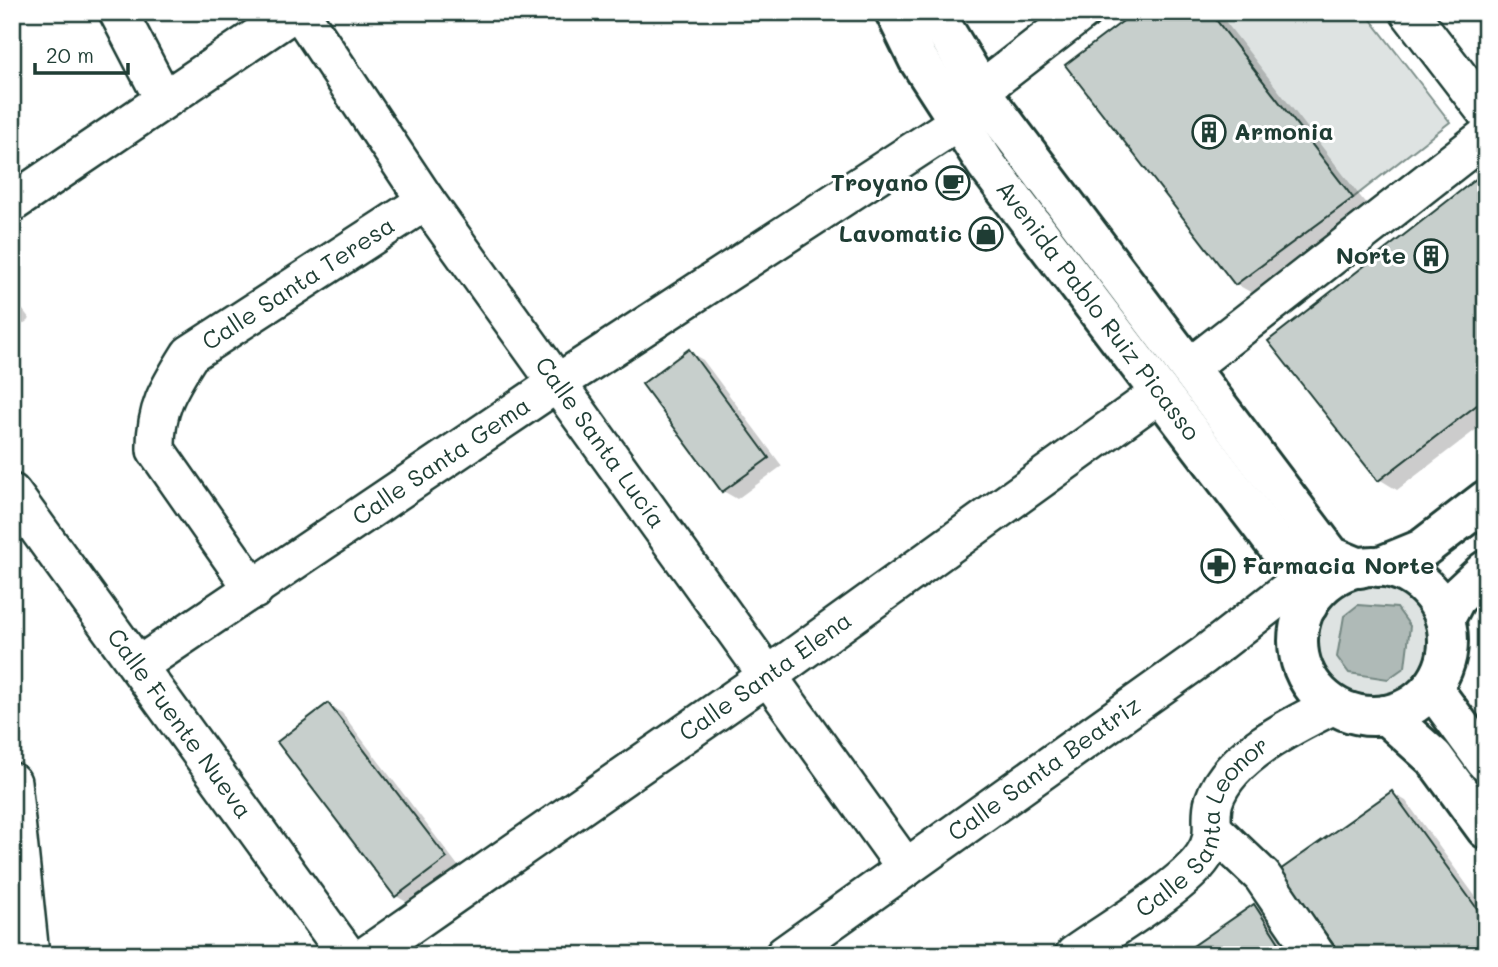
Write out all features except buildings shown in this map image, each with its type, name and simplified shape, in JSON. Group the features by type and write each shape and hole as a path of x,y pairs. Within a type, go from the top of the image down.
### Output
{"street":[{"path":"118,12 155,83"},
{"path":"12,177 260,12"},
{"path":"12,203 294,12"},
{"name":"Calle Santa Lucía","path":"300,12 426,201 906,868"},
{"name":"Avenida Pablo Ruiz Picasso","path":"895,12 918,59 986,164 1160,393 1305,592"},
{"name":"Avenida Pablo Ruiz Picasso","path":"934,12 981,90 1331,556 1369,567"},
{"path":"981,90 1082,12"},
{"path":"1409,12 1486,112"},
{"name":"Calle Santa Gema","path":"138,666 556,384 958,122"},
{"path":"1190,367 1486,136"},
{"name":"Calle Santa Teresa","path":"254,590 156,450 155,424 165,394 190,354 426,201"},
{"name":"Calle Santa Elena","path":"367,955 769,676 1160,393"},
{"name":"Calle Fuente Nueva","path":"12,493 23,536 138,666 347,955"},
{"path":"1369,567 1413,578 1427,589 1445,619 1447,655 1432,688 1411,705 1386,715 1368,716 1334,705 1308,680 1301,663 1299,627 1305,592 1327,582 1369,567 1422,549 1486,500"},
{"path":"1445,619 1456,598 1486,570"},
{"name":"Calle Santa Beatriz","path":"784,955 1203,656 1305,592"},
{"path":"1432,688 1486,762"},
{"name":"Calle Santa Leonor","path":"1074,955 1181,880 1203,857 1215,831 1214,801 1235,768 1283,730 1334,705"},
{"path":"1386,715 1434,758 1486,829"},
{"path":"12,782 30,955"},
{"path":"1215,831 1262,876 1316,955"}],"shaded area":[{"path":"1210,12 1365,12 1450,122 1353,198"},
{"path":"1373,584 1395,588 1405,593 1421,609 1426,619 1430,641 1426,663 1421,673 1405,689 1395,694 1373,698 1351,694 1341,689 1325,673 1320,663 1316,641 1320,619 1325,609 1341,593 1351,588"},
{"path":"1358,605 1397,608 1410,626 1405,667 1388,679 1349,673 1337,657 1344,616"}],"place":[{"name":"Armonia","path":"1209,132"},
{"name":"Troyano","path":"953,183"},
{"name":"Lavomatic","path":"986,234"},
{"name":"Norte","path":"1431,256"},
{"name":"Farmacia Norte","path":"1218,566"}]}
